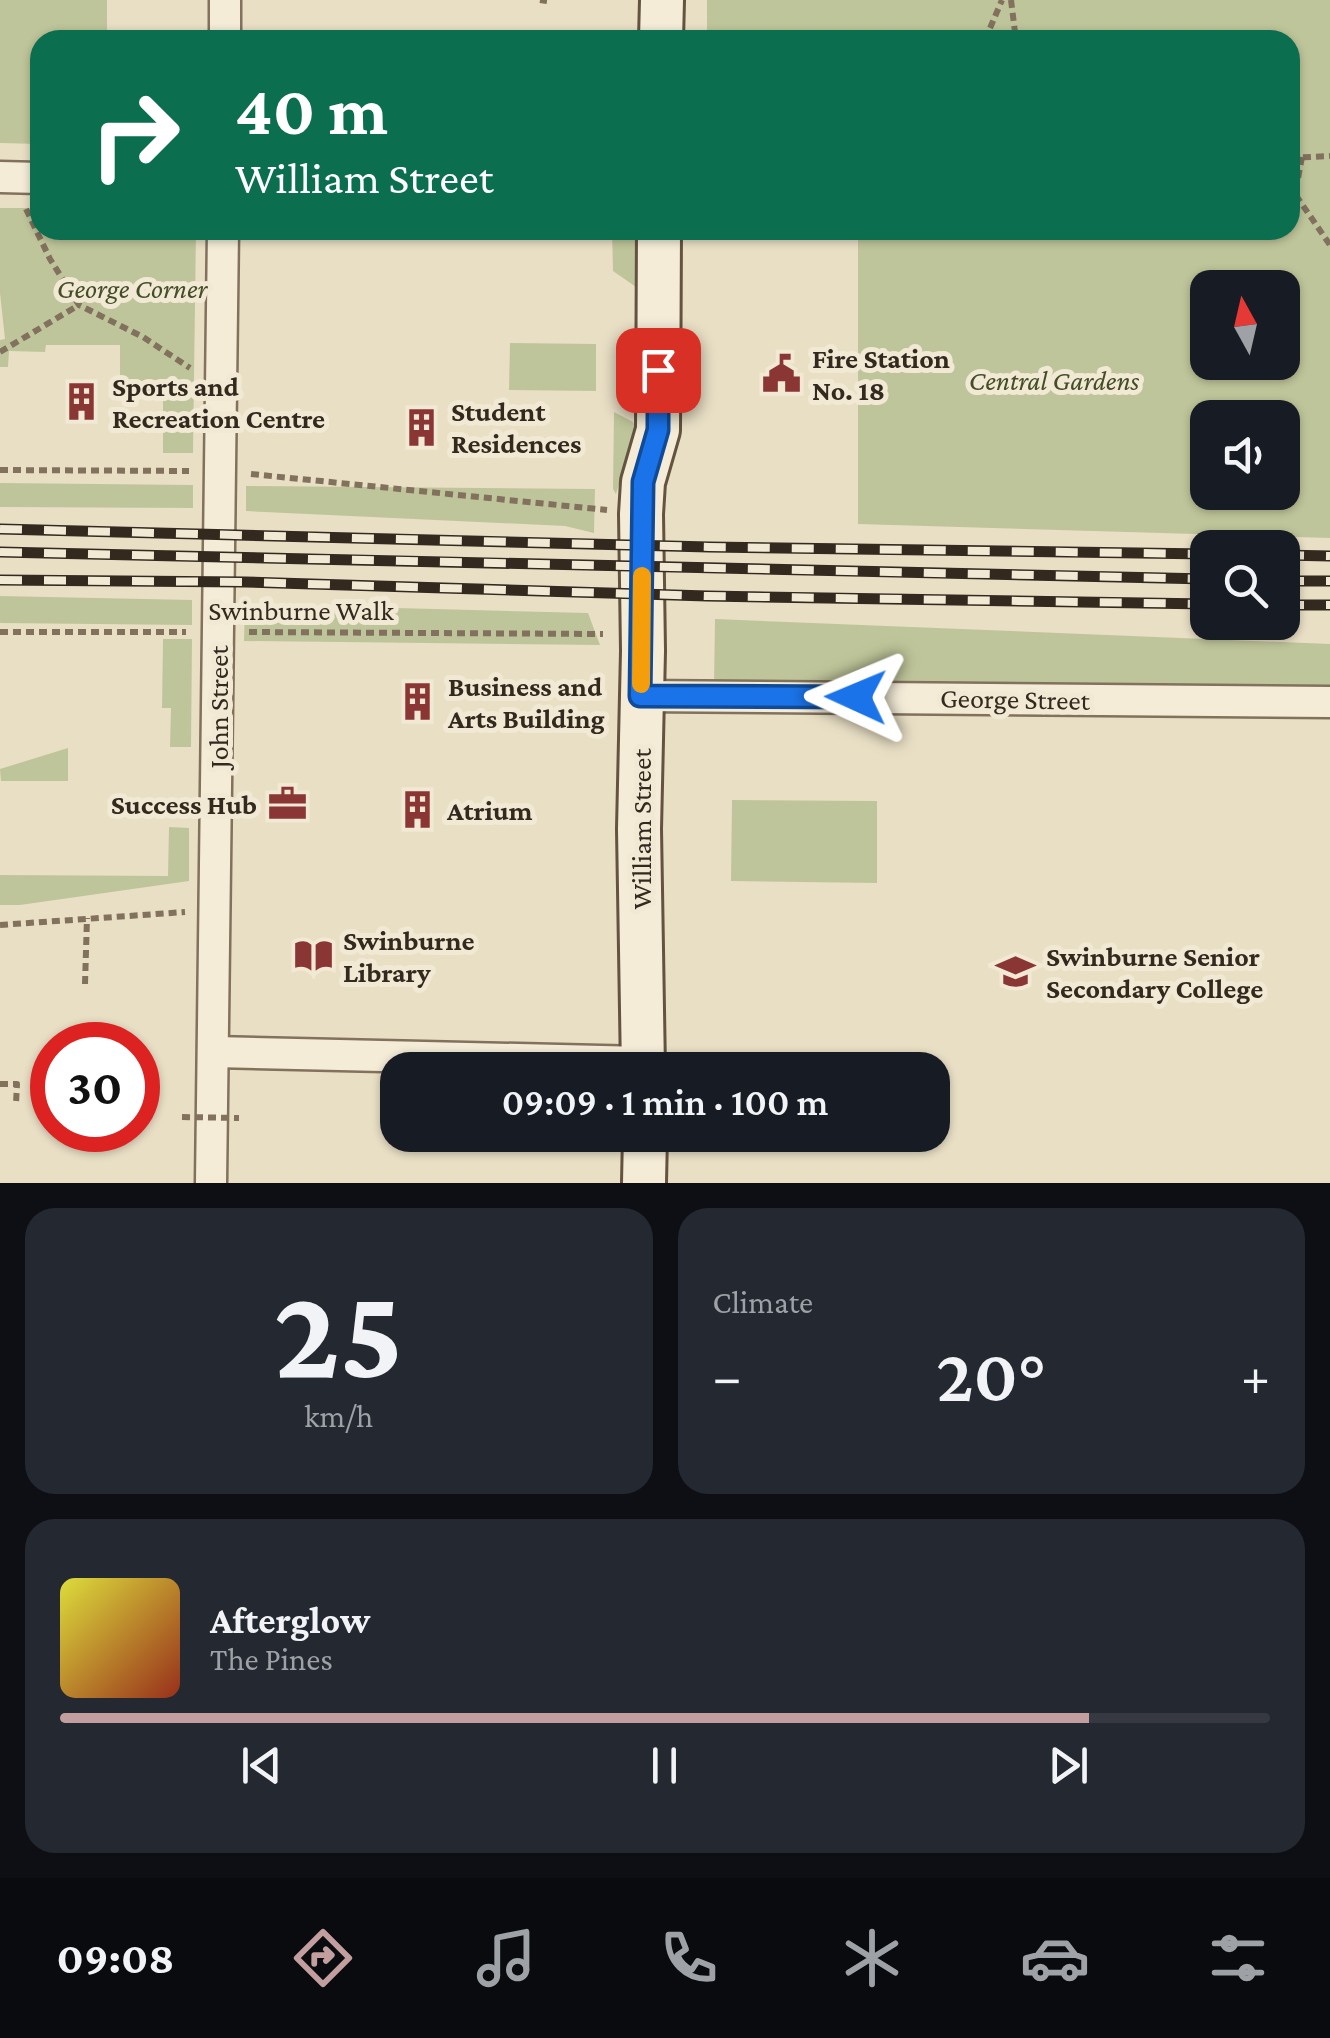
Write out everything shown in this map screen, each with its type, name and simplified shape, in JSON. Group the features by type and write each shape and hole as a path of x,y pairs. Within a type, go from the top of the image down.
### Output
{"street":[{"path":"225,30 226,0"},
{"path":"661,30 662,0"},
{"path":"0,177 30,178"},
{"name":"John Street","path":"211,1183 223,240"},
{"name":"William Street","path":"643,1052 641,514 643,482 658,430 659,240"},
{"name":"George Street","path":"640,696 1330,702"},
{"path":"215,1043 382,1052"},
{"path":"644,1183 645,1152"}],"path":[{"path":"988,30 1002,0"},
{"path":"1011,0 1015,30"},
{"path":"1300,168 1302,157 1330,156"},
{"path":"1300,201 1330,245"},
{"path":"26,208 30,216"},
{"path":"41,240 80,306 142,337 222,387"},
{"path":"0,352 80,306"},
{"path":"0,470 220,471 641,514"},
{"name":"Swinburne Walk","path":"0,632 602,634"},
{"path":"0,924 216,910"},
{"path":"85,984 87,918"},
{"path":"0,1084 16,1084 16,1104"},
{"path":"182,1117 239,1118"}],"green space":[{"path":"0,0 107,0 107,30 30,30 30,144 0,143"},
{"name":"Central Gardens","path":"707,0 1330,0 1330,538 1300,537 1300,530 1190,530 1190,534 858,524 858,240 1300,240 1300,30 707,30"},
{"name":"George Corner","path":"0,208 30,208 30,240 196,240 193,453 163,453 163,394 120,393 120,345 46,345 45,352 9,351 8,367 0,367 0,340 5,339 0,293"},
{"path":"612,240 638,240 636,287 613,271"},
{"path":"510,343 596,344 596,391 509,390"},
{"path":"614,412 633,422 636,429 616,494 613,489"},
{"path":"0,483 193,485 193,508 0,507"},
{"path":"246,486 595,489 594,533 565,526 246,511"},
{"path":"0,596 192,600 192,625 0,623"},
{"path":"245,604 588,613 600,645 244,641"},
{"path":"715,619 1330,644 1330,693 714,685"},
{"path":"163,639 192,639 191,747 170,747 171,708 162,708"},
{"path":"68,748 68,781 1,781 0,769"},
{"path":"732,800 877,801 877,883 731,881"},
{"path":"169,827 189,828 189,881 0,905 0,875 168,876"}],"railway":[{"path":"0,529 709,547 1190,554"},
{"path":"0,552 1190,579"},
{"path":"1300,555 1330,556"},
{"path":"0,580 1190,604"},
{"path":"1300,581 1330,581"},
{"path":"1300,605 1330,605"}],"slow traffic":[{"path":"641,684 642,576"}],"place":[{"name":"Fire Station No. 18","path":"782,374"},
{"name":"Sports and Recreation Centre","path":"82,402"},
{"name":"Student Residences","path":"421,427"},
{"name":"Business and Arts Building","path":"418,702"},
{"name":"Success Hub","path":"287,804"},
{"name":"Atrium","path":"417,810"},
{"name":"Swinburne Library","path":"313,956"},
{"name":"Swinburne Senior Secondary College","path":"1016,972"}],"route":[{"path":"658,370 658,430 643,482 641,514 640,696 856,697"}]}
